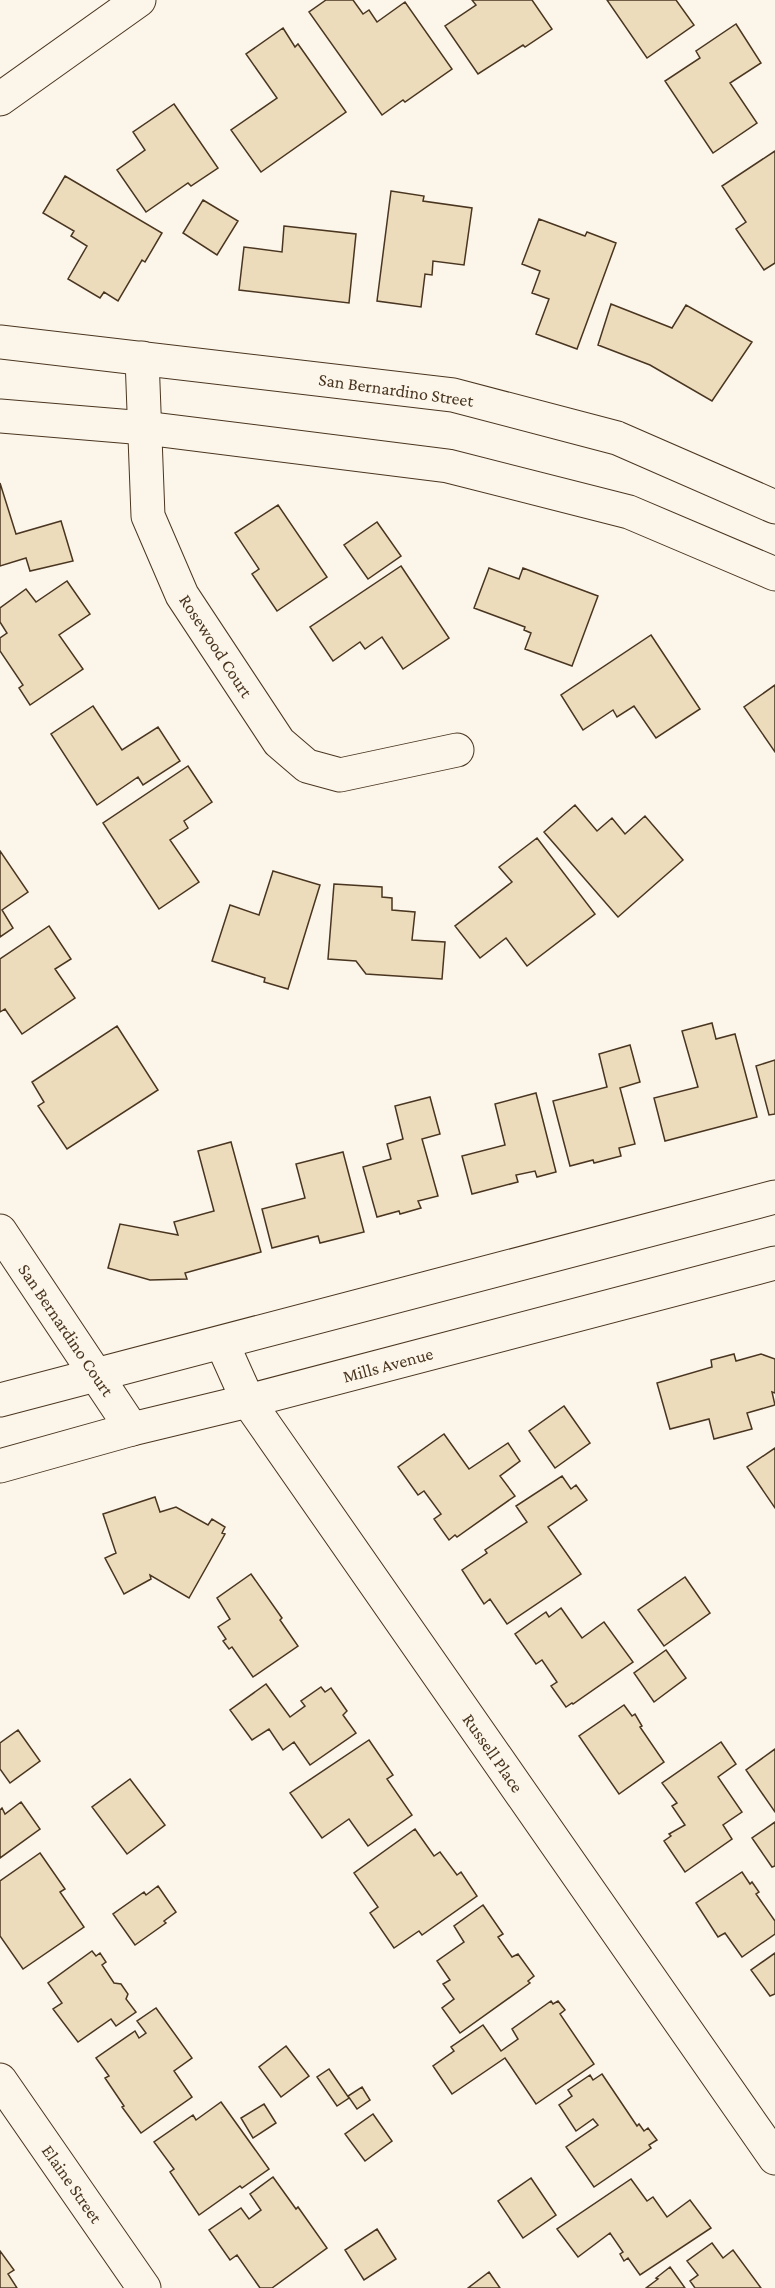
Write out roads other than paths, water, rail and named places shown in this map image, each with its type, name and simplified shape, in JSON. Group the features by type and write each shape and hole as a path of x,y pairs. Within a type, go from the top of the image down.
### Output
{"main road":[{"path":"0,99 139,0"},
{"name":"San Bernardino Street","path":"0,342 453,395 617,438 775,507"},
{"name":"Rosewood Court","path":"142,358 148,516 182,595 279,742 307,766 340,775 457,750"},
{"path":"0,416 145,428 448,466 629,512 775,574"},
{"path":"0,1400 775,1197"},
{"name":"San Bernardino Court","path":"0,1231 132,1429"},
{"name":"Mills Avenue","path":"0,1466 132,1429 248,1401 775,1263"},
{"name":"Russell Place","path":"222,1343 248,1401 775,2157"},
{"name":"Elaine Street","path":"0,2080 144,2288"}]}
